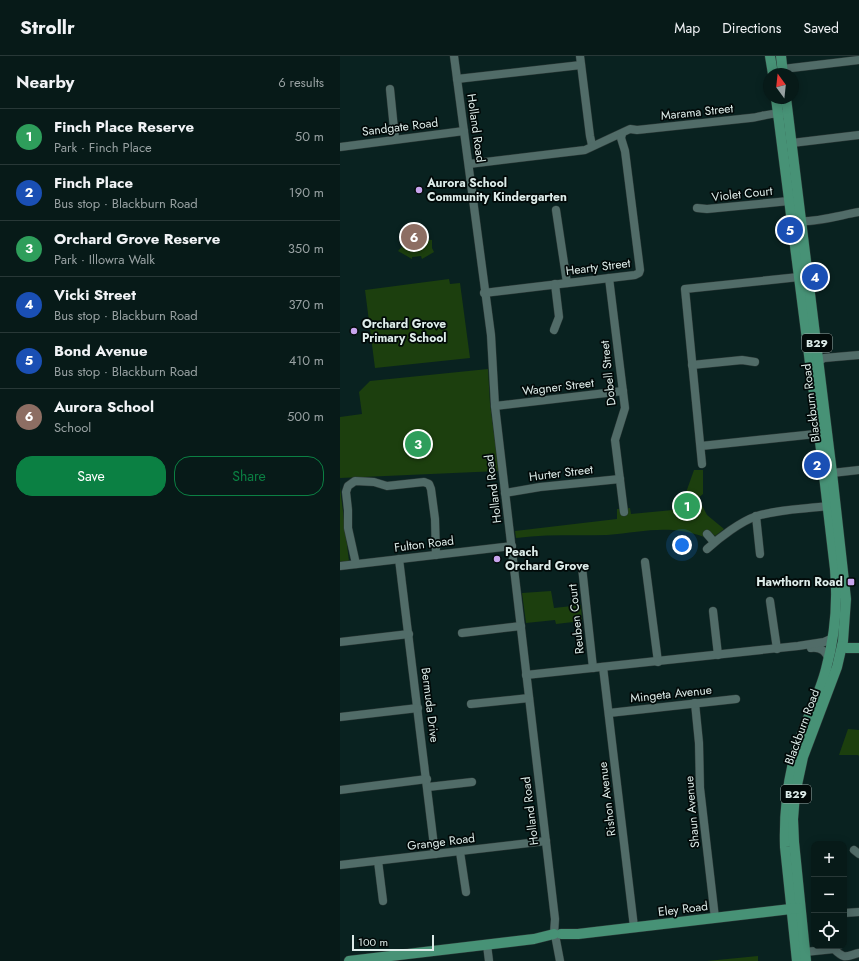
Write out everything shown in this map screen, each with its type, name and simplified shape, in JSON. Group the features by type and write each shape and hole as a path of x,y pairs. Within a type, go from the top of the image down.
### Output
{"main road":[{"path":"770,56 772,68"},
{"path":"781,56 783,68"},
{"name":"Blackburn Road","path":"777,104 789,201 798,220 819,361 828,506 836,579 838,641 835,676 803,757 795,794 793,819 797,961"},
{"name":"Blackburn Road","path":"787,104 792,143 798,220 799,277 823,433 832,473 846,590 846,613 838,641 828,660 824,678 796,751 786,799 784,832 796,908 806,956"},
{"path":"838,641 859,642"},
{"path":"838,641 847,648 859,648"},
{"path":"813,706 826,682 838,641"},
{"name":"Eley Road","path":"349,961 796,908"}],"street":[{"name":"Holland Road","path":"454,56 490,335 495,406 560,960"},
{"path":"580,56 589,129 594,146"},
{"path":"799,69 859,60"},
{"path":"457,79 581,65"},
{"path":"390,89 395,139"},
{"path":"778,116 788,114"},
{"name":"Marama Street","path":"469,164 585,150 637,130 778,116"},
{"name":"Sandgate Road","path":"340,147 464,131"},
{"path":"792,143 859,135"},
{"name":"Hearty Street","path":"484,293 635,275 639,273 640,270 622,136"},
{"name":"Violet Court","path":"697,208 707,209 789,201"},
{"path":"556,210 567,283"},
{"path":"798,220 859,212"},
{"path":"702,464 685,289 799,277"},
{"name":"Dobell Street","path":"609,278 625,408 615,440 624,512"},
{"path":"554,330 560,317 555,284"},
{"path":"819,361 824,358 859,355"},
{"path":"692,365 742,360 755,362"},
{"name":"Wagner Street","path":"495,406 623,391"},
{"path":"701,446 823,433"},
{"path":"832,473 859,470"},
{"name":"Hurter Street","path":"505,492 620,479"},
{"path":"356,564 348,528 346,492 348,486 355,482 374,482 387,486 424,482 429,484 435,519 436,555"},
{"path":"707,549 714,542 756,516 828,506"},
{"path":"756,516 760,554"},
{"path":"707,534 714,542"},
{"name":"Fulton Road","path":"340,566 512,546"},
{"name":"Bermuda Drive","path":"399,559 435,854"},
{"path":"645,562 658,662"},
{"name":"Reuben Court","path":"582,567 593,668"},
{"path":"770,601 777,649"},
{"path":"713,611 718,655"},
{"path":"462,633 521,626"},
{"path":"340,642 409,634"},
{"path":"526,675 658,662 838,641"},
{"path":"798,646 820,648 826,653 828,660"},
{"name":"Rishon Avenue","path":"603,667 634,928"},
{"path":"471,704 529,698"},
{"name":"Mingeta Avenue","path":"609,713 736,699"},
{"name":"Shaun Avenue","path":"694,703 699,743 700,788 715,918"},
{"path":"340,717 418,708"},
{"path":"340,790 427,783 472,782"},
{"name":"Grange Road","path":"340,865 546,841"},
{"path":"460,852 466,892"},
{"path":"378,861 383,901"},
{"path":"847,913 859,912"},
{"path":"487,945 489,961"},
{"path":"806,956 828,949"},
{"path":"836,949 841,956 848,957 859,953"}],"green space":[{"path":"417,238 432,240 432,248 434,252 422,259 421,256 412,257 412,259 398,251 408,240 409,242 417,240"},
{"path":"449,279 450,284 460,283 470,358 375,368 365,290"},
{"path":"488,369 490,404 499,471 340,478 340,417 362,414 359,392 370,381"},
{"path":"694,470 703,470 703,494 698,498 707,515 724,529 715,536 710,532 704,537 679,531 656,530 607,535 516,538 515,531 617,519 617,509 630,508 631,514 673,510 672,503 683,501"},
{"path":"340,487 349,561 340,562"},
{"path":"551,591 554,608 581,605 582,621 556,624 555,620 526,623 522,593"},
{"path":"848,729 859,730 859,756 839,755"},
{"path":"758,956 758,961 707,961"}],"place":[{"name":"Aurora School Community Kindergarten","path":"419,190"},
{"name":"Bond Avenue","path":"790,230"},
{"name":"Aurora School","path":"414,237"},
{"name":"Vicki Street","path":"815,277"},
{"name":"Orchard Grove Primary School","path":"354,331"},
{"name":"Orchard Grove Reserve","path":"418,444"},
{"name":"Finch Place","path":"817,465"},
{"name":"Finch Place Reserve","path":"687,506"},
{"name":"Peach Orchard Grove","path":"497,559"},
{"name":"Hawthorn Road","path":"851,582"}]}
